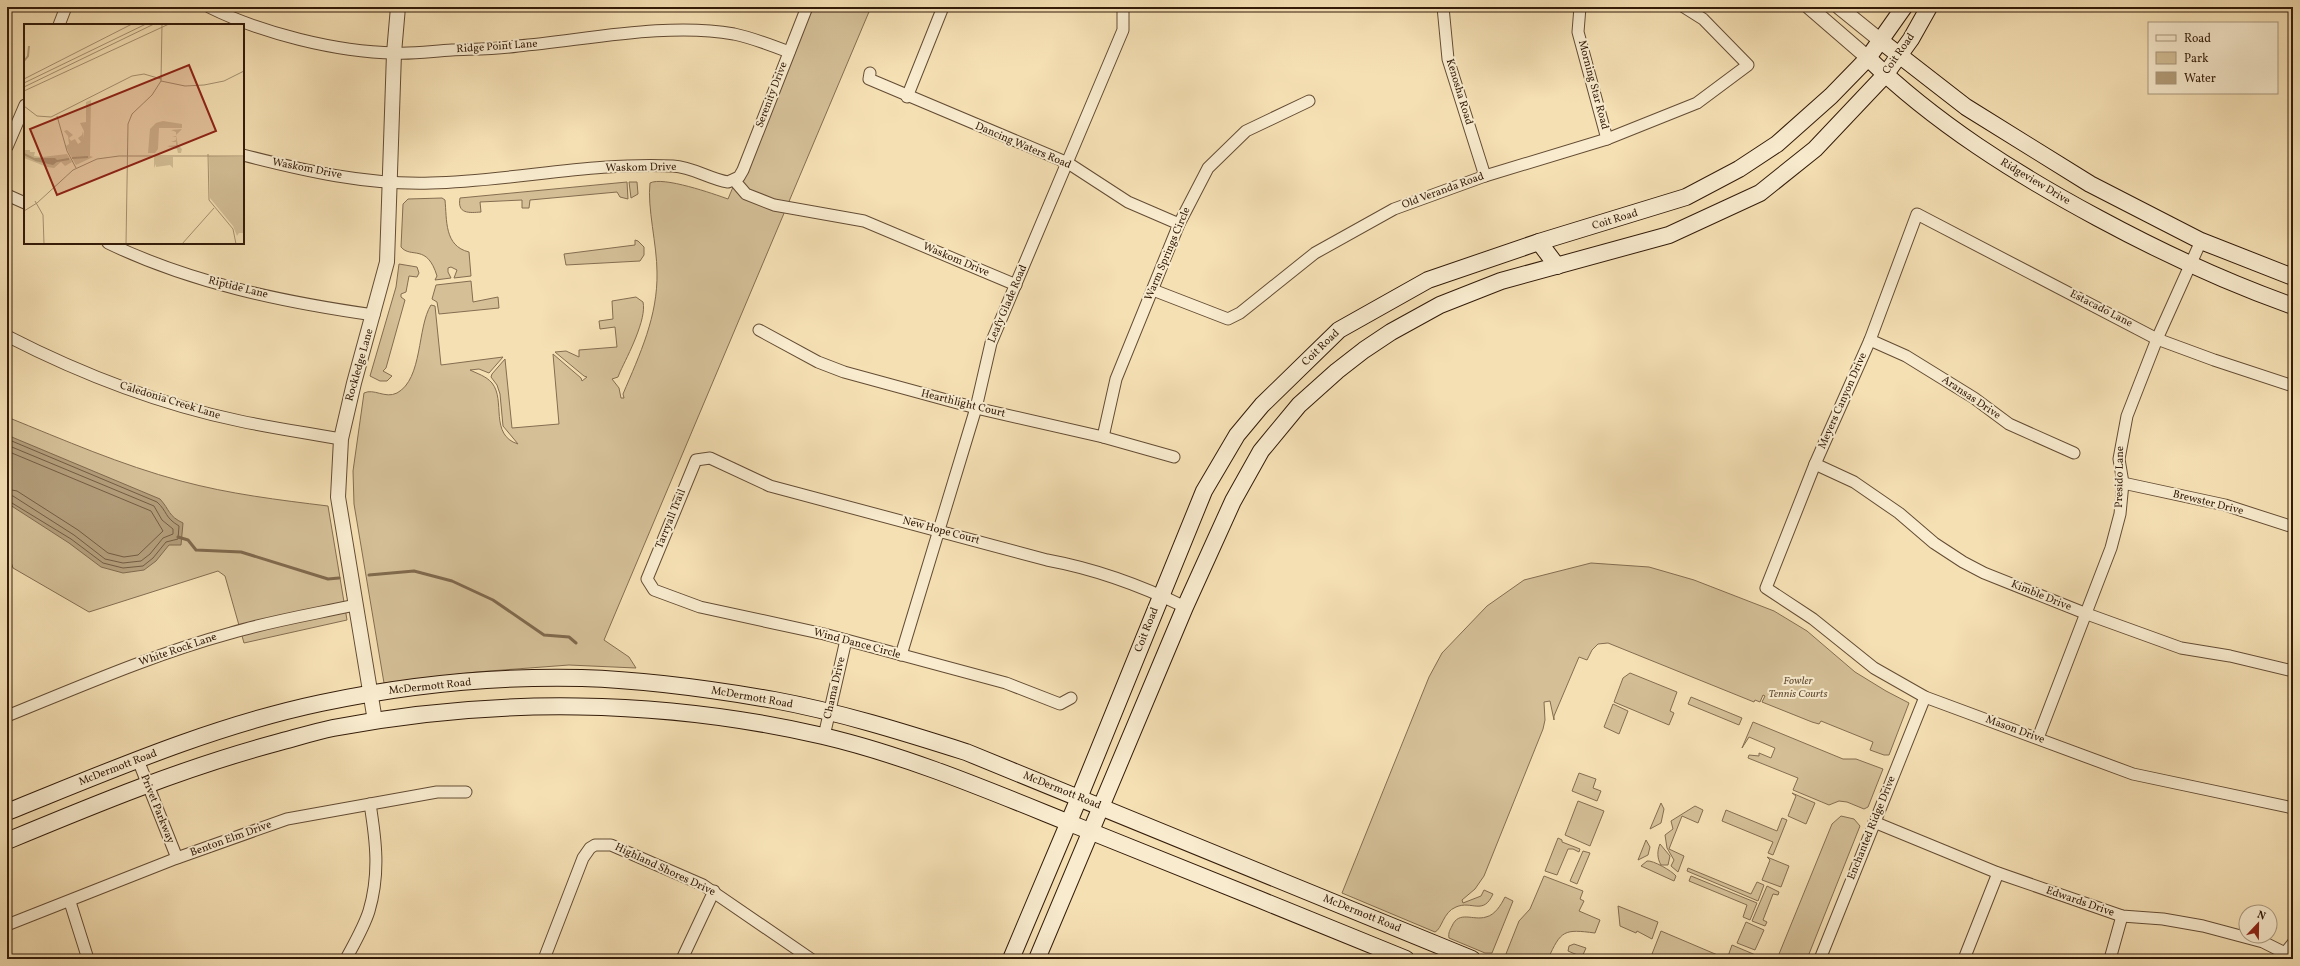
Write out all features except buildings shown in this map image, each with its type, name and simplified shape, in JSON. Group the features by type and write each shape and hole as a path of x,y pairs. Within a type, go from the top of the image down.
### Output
{"main road":[{"name":"Coit Road","path":"1011,959 1079,798 1204,491 1237,435 1262,405 1339,330 1428,280 1539,242 1686,197 1739,169 1777,144 1832,96 1882,41 1904,7"},
{"name":"Coit Road","path":"1037,959 1185,607 1232,501 1261,451 1299,405 1348,362 1412,320 1440,305 1477,289 1669,235 1760,193 1815,150 1885,75 1900,56 1928,7"},
{"path":"1882,41 1966,107 2090,184 2201,241 2293,277"},
{"name":"Ridgeview Drive","path":"1868,58 1885,75 1930,111 1992,156 2047,190 2147,244 2190,265 2252,291 2293,306"},
{"path":"1539,242 1557,266"},
{"path":"1538,272 1539,242"},
{"name":"McDermott Road","path":"7,812 138,760 243,723 319,703 436,685 529,679 583,678 678,686 776,701 895,730 966,752 1472,959"},
{"path":"7,841 146,784 216,760 330,729 447,711 536,706 580,706 681,712 775,726 824,736 959,778 1406,959"},
{"path":"1313,921 1322,898"},
{"path":"1019,940 1023,953 1020,959"}],"street":[{"path":"59,24 66,7"},
{"name":"Ridge Point Lane","path":"209,7 228,17 318,43 359,50 394,53 517,47 608,36 697,31 735,34 789,52"},
{"name":"Rockledge Lane","path":"375,721 338,497 341,439 354,383 374,315 387,262 394,53 398,7"},
{"name":"Serenity Drive","path":"734,180 743,170 807,7"},
{"path":"907,97 943,7"},
{"name":"Leafy Glade Road","path":"901,655 940,531 976,408 991,343 1123,30 1123,7"},
{"name":"Kenosha Road","path":"1443,7 1448,59 1485,176"},
{"name":"Morning Star Road","path":"1580,7 1578,32 1607,139"},
{"name":"Old Veranda Road","path":"1153,290 1228,319 1234,317 1322,249 1394,209 1485,176 1607,139 1697,103 1748,65 1703,19 1684,7"},
{"name":"Ridgeview Drive","path":"1810,7 1868,58"},
{"path":"1840,7 1882,41"},
{"name":"Dancing Waters Road","path":"870,73 869,80 1068,163 1128,202 1179,224"},
{"name":"Warm Springs Circle","path":"1103,437 1116,379 1179,224 1208,168 1246,131 1309,101"},
{"path":"7,147 24,107"},
{"name":"Waskom Drive","path":"244,156 317,174 390,182 431,183 644,166 675,166 693,170 722,181 734,180 746,194 767,202 864,221 1016,285"},
{"path":"7,195 24,203"},
{"name":"Estacado Lane","path":"1917,214 2157,338 2214,360 2293,386"},
{"name":"Meyers Canyon Drive","path":"1766,588 1815,464 1870,340 1917,214"},
{"name":"Presido Lane","path":"2038,738 2087,614 2111,548 2120,514 2123,483 2120,459 2127,416 2157,338 2201,241"},
{"name":"Riptide Lane","path":"110,244 180,273 247,291 331,309 374,315"},
{"name":"Hearthlight Court","path":"759,330 818,362 844,372 976,408 1103,437 1174,457"},
{"name":"Caledonia Creek Lane","path":"7,336 62,364 146,396 239,421 341,439"},
{"name":"Aransas Drive","path":"1870,340 1906,356 1974,398 2009,424 2074,453"},
{"name":"New Hope Court","path":"696,460 710,458 770,486 1046,560 1082,566 1127,580 1185,607"},
{"name":"Tarryall Trail","path":"647,579 696,460"},
{"name":"Kimble Drive","path":"1815,464 1854,482 1899,513 1934,543 1963,562 2087,614 2181,648 2230,656 2293,672"},
{"name":"Brewster Drive","path":"2123,483 2225,505 2293,527"},
{"name":"Wind Dance Circle","path":"647,579 654,590 700,607 846,640 1006,683 1060,704 1071,698"},
{"name":"Mason Drive","path":"1766,588 1813,619 1874,668 1925,697 2133,774 2166,782 2200,786 2293,808"},
{"name":"White Rock Lane","path":"7,716 103,677 190,646 354,598"},
{"name":"Chama Drive","path":"824,736 846,640"},
{"name":"Enchanted Ridge Drive","path":"1820,959 1925,697"},
{"name":"Privet Parkway","path":"138,760 146,784 177,858"},
{"name":"Benton Elm Drive","path":"7,925 70,902 177,858 287,819 437,792 466,792"},
{"path":"346,959 369,913 375,885 377,845 370,804"},
{"name":"Edwards Drive","path":"1874,822 1998,873 2122,916 2163,919 2203,926 2263,942 2286,956"},
{"name":"Highland Shores Drive","path":"544,959 583,858 590,848 603,844 619,848 714,890 811,959"},
{"path":"1964,959 1998,873"},
{"path":"682,959 714,890"},
{"path":"70,902 88,959"},
{"path":"2110,959 2122,916"},
{"path":"2286,956 2293,943"}],"green space":[{"path":"808,7 871,7 604,640 629,657 636,668 569,665 476,672 384,683 354,504 353,471 364,393 372,392 393,395 405,386 415,365 423,326 427,315 431,305 435,306 441,365 503,357 489,373 479,369 470,370 485,377 492,383 498,398 499,416 504,433 509,439 518,444 503,426 500,394 497,385 491,377 492,374 505,359 512,428 559,424 553,354 581,378 582,381 587,377 555,352 566,351 579,357 579,350 617,347 615,327 600,329 599,321 613,319 612,301 636,297 643,302 640,327 618,377 612,379 619,388 621,398 624,398 623,394 647,334 657,288 657,261 649,193 650,183 657,181 677,184 728,199"},
{"path":"627,182 628,199 620,197 617,192 530,200 529,208 522,208 522,200 480,202 481,212 468,212 462,210 460,207 460,198"},
{"path":"629,182 637,182 638,194 631,198"},
{"path":"442,198 445,200 448,231 451,238 461,249 469,252 471,276 454,278 457,270 451,267 448,268 448,272 451,278 435,280 437,276 429,259 424,255 409,252 401,247 403,204 408,199"},
{"path":"635,240 644,247 644,255 640,261 566,265 564,254 635,245"},
{"path":"399,264 417,267 419,273 417,277 409,276 406,292 401,294 401,297 405,300 386,368 383,371 392,376 387,381 380,381 370,376 396,287"},
{"path":"471,281 473,302 498,297 499,308 439,314 437,302 432,299 436,285"},
{"path":"7,417 115,460 159,475 199,486 236,493 328,506 347,620 244,643 225,576 218,571 89,612 13,568 7,550"},
{"name":"Fowler Tennis Courts","path":"1591,563 1649,567 1694,580 1774,611 1807,631 1855,672 1909,703 1889,755 1884,755 1870,750 1873,742 1821,721 1819,724 1812,722 1762,702 1765,696 1763,695 1760,702 1755,700 1754,702 1608,643 1598,644 1592,650 1587,660 1579,657 1554,716 1554,720 1550,701 1544,702 1545,720 1543,729 1484,876 1475,889 1462,900 1463,903 1481,896 1484,890 1493,894 1489,901 1481,906 1462,905 1452,909 1445,916 1439,928 1435,932 1342,893 1429,677 1442,653 1487,606 1524,580"},
{"path":"1630,673 1677,692 1670,711 1674,713 1669,725 1614,702 1623,678"},
{"path":"1691,697 1742,718 1739,725 1688,704"},
{"path":"1613,704 1628,711 1619,734 1604,727"},
{"path":"1753,722 1843,759 1856,759 1883,769 1868,807 1864,809 1847,802 1839,801 1829,805 1793,790 1798,778 1748,758 1749,755 1759,756 1759,753 1771,758 1775,748 1749,737 1742,748"},
{"path":"1579,773 1596,779 1593,788 1601,791 1597,801 1572,791"},
{"path":"1792,793 1815,803 1806,824 1788,816 1796,796"},
{"path":"1578,801 1604,811 1590,846 1565,835"},
{"path":"1661,803 1664,809 1661,823 1650,829"},
{"path":"1695,806 1703,810 1698,823 1682,816 1669,849 1684,856 1678,872 1671,866 1674,860 1667,848 1665,835 1673,829 1671,821"},
{"path":"1726,810 1777,831 1782,818 1787,820 1773,855 1768,853 1773,842 1722,821"},
{"path":"1841,816 1854,819 1860,826 1807,959 1777,959 1832,824"},
{"path":"1558,838 1562,840 1562,842 1580,849 1579,852 1573,849 1568,849 1557,875 1545,871"},
{"path":"1646,840 1650,847 1648,855 1638,860"},
{"path":"1660,844 1670,856 1668,865 1661,865 1659,860 1658,849"},
{"path":"1583,851 1590,853 1577,884 1570,881"},
{"path":"1767,857 1789,866 1781,887 1762,880 1770,860"},
{"path":"1647,861 1658,864 1671,871 1676,876 1674,881 1641,866"},
{"path":"1688,868 1751,894 1757,882 1764,885 1758,901 1687,871"},
{"path":"1544,876 1583,891 1580,899 1584,901 1579,911 1600,920 1595,933 1576,931 1565,934 1556,942 1548,959 1504,959 1519,921 1530,909"},
{"path":"1691,876 1757,903 1750,920 1743,917 1747,905 1689,881"},
{"path":"1767,886 1779,892 1778,895 1773,894 1763,920 1767,922 1765,926 1752,921"},
{"path":"1505,897 1513,901 1492,953 1485,953 1449,938 1449,933 1458,918 1481,918 1489,916 1497,909"},
{"path":"1618,906 1658,922 1652,939 1637,931 1636,933 1620,926"},
{"path":"1746,922 1764,930 1755,950 1737,943"},
{"path":"1661,931 1727,959 1664,959 1652,954"},
{"path":"1574,944 1586,948 1582,957 1568,951 1569,946"},
{"path":"1732,945 1758,956 1758,959 1727,959"}],"water":[{"path":"7,435 160,499 174,518 183,523 181,545 169,545 156,561 144,570 123,573 101,567 69,543 7,503"}],"waterway":[{"path":"178,537 188,540 196,550 241,552 328,579 339,578"},
{"path":"369,575 414,571 452,581 493,600 544,635 569,637 576,643"}]}
